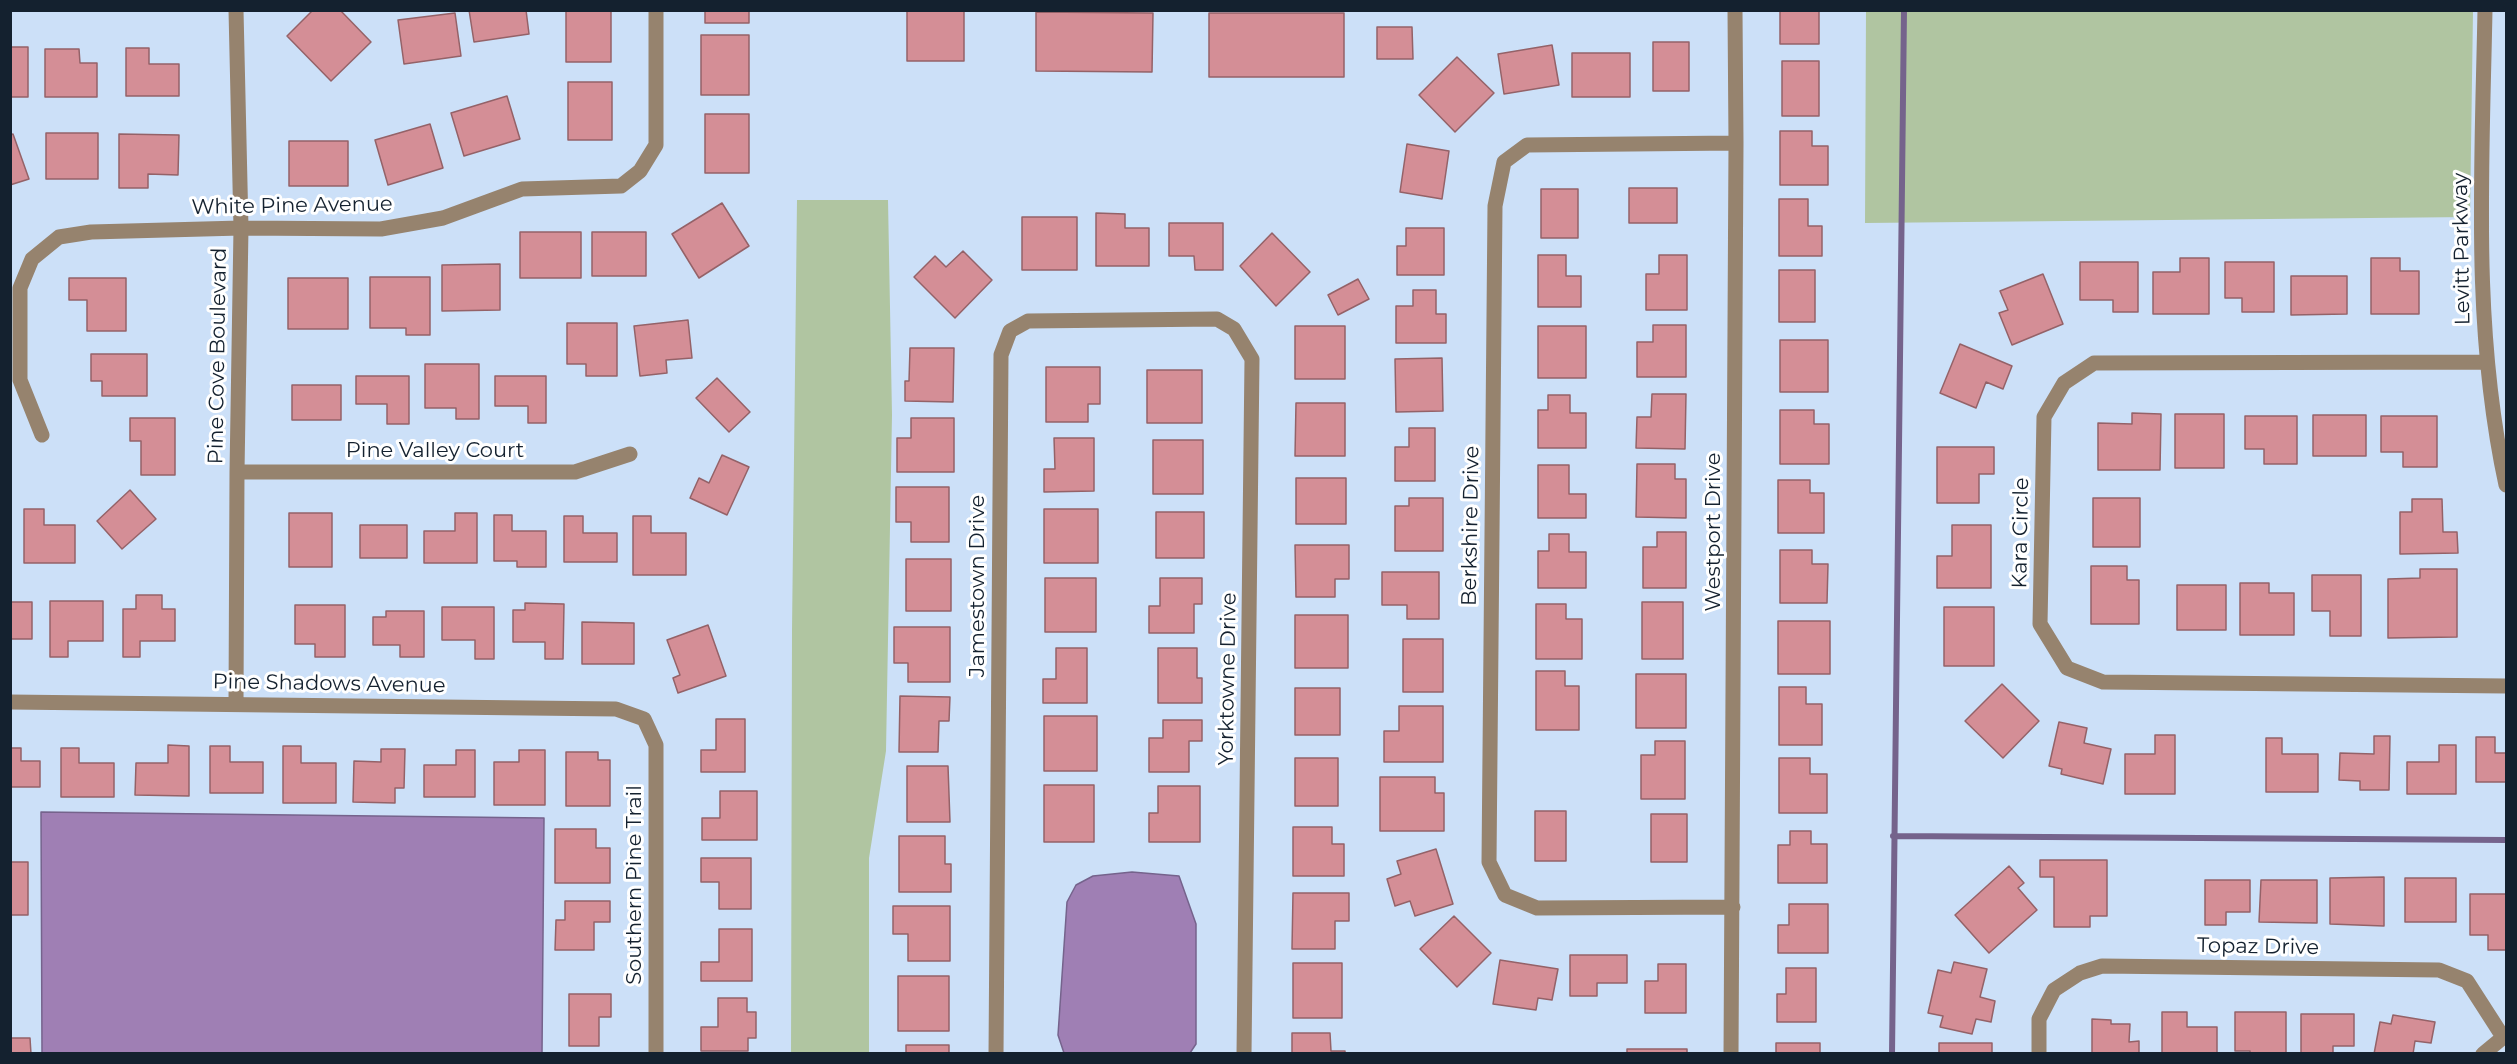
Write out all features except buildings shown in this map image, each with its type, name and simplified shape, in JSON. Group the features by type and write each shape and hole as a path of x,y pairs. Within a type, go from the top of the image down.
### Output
{"street":[{"name":"Pine Cove Boulevard","path":"236,10 241,228 236,703"},
{"name":"White Pine Avenue","path":"42,435 20,380 20,288 32,259 59,237 91,232 241,228 381,230 443,218 522,189 621,186 640,171 656,145 656,10"},
{"name":"Westport Drive","path":"1731,1053 1735,10"},
{"name":"Levitt Parkway","path":"2485,10 2481,287 2487,362 2506,485"},
{"name":"Berkshire Drive","path":"1733,907 1537,908 1506,895 1489,862 1495,206 1504,162 1527,145 1736,143"},
{"name":"Jamestown Drive","path":"996,1053 1001,355 1010,331 1028,321 1217,319"},
{"name":"Yorktowne Drive","path":"1217,319 1234,329 1252,359 1244,1053"},
{"name":"Kara Circle","path":"2487,362 2094,363 2064,383 2044,417 2040,624 2067,668 2103,682 2506,686"},
{"name":"Pine Valley Court","path":"237,472 575,472 630,454"},
{"name":"Pine Shadows Avenue","path":"10,702 616,709 644,719"},
{"name":"Southern Pine Trail","path":"644,719 656,745 656,1053"},
{"name":"Topaz Drive","path":"2039,1053 2039,1020 2054,990 2080,973 2102,966 2439,970 2467,981 2505,1036"},
{"path":"2483,1053 2505,1036"}],"green space":[{"path":"1866,11 2473,11 2470,217 1865,223"},
{"path":"797,200 888,200 892,415 886,751 869,858 869,1053 791,1053 792,630"}],"shaded area":[{"path":"41,812 544,818 542,1053 42,1053"},
{"path":"1132,872 1179,876 1196,924 1196,1044 1190,1053 1064,1053 1058,1035 1067,902 1076,885 1093,876"}],"waterway":[{"path":"1892,1054 1904,10"},
{"path":"1893,836 2506,840"}]}
